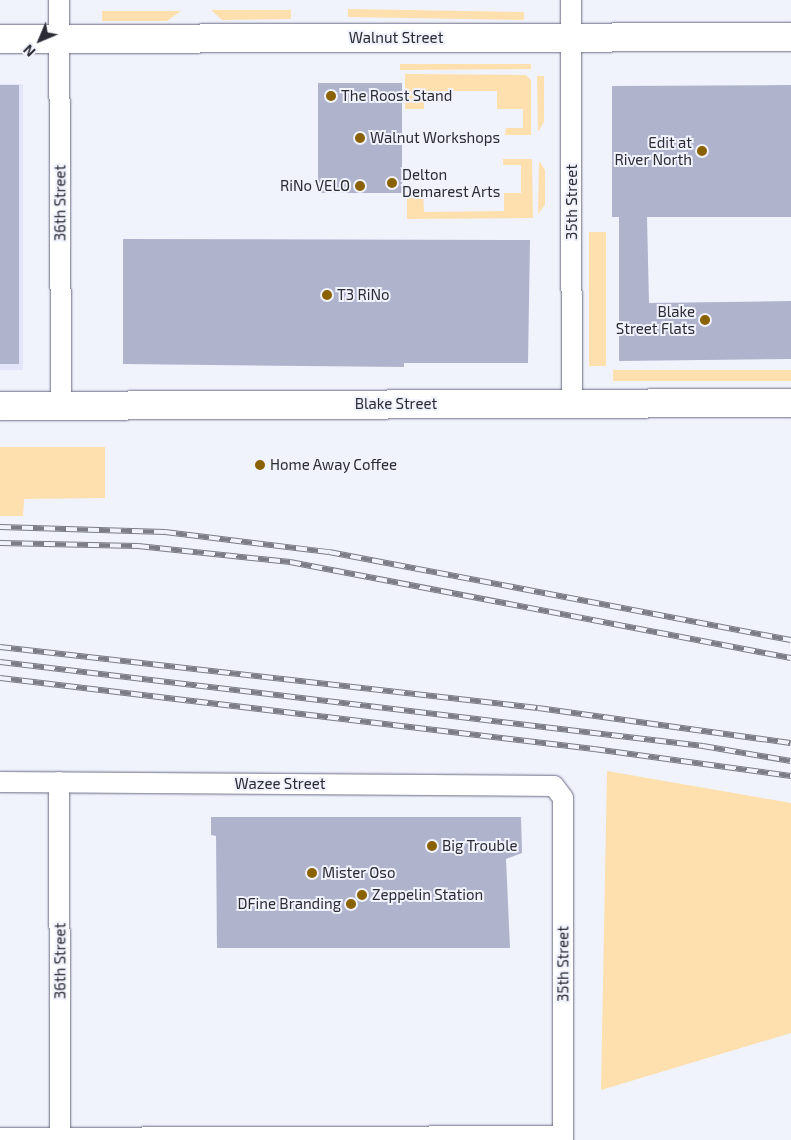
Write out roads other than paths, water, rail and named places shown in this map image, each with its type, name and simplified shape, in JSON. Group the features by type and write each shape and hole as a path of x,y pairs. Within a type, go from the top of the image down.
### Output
{"street":[{"name":"36th Street","path":"59,0 61,406"},
{"name":"35th Street","path":"571,0 572,404"},
{"name":"Walnut Street","path":"0,39 791,37"},
{"name":"Blake Street","path":"0,406 791,403"},
{"name":"Wazee Street","path":"0,782 549,785 558,790"},
{"name":"36th Street","path":"59,782 60,1139"},
{"name":"35th Street","path":"558,790 563,798 563,1138"},
{"path":"0,1138 563,1138"}],"railway":[{"path":"0,527 165,532 329,552 791,640"},
{"path":"0,543 138,546 290,562 791,658"},
{"path":"0,647 538,708 791,743"},
{"path":"0,662 703,746 791,761"},
{"path":"0,678 594,749 791,776"}],"place":[{"name":"The Roost Stand","path":"331,96"},
{"name":"Walnut Workshops","path":"360,138"},
{"name":"Edit at River North","path":"702,151"},
{"name":"Delton Demarest Arts","path":"392,183"},
{"name":"RiNo VELO","path":"360,186"},
{"name":"T3 RiNo","path":"327,295"},
{"name":"Blake Street Flats","path":"705,320"},
{"name":"Home Away Coffee","path":"260,465"},
{"name":"Big Trouble","path":"432,846"},
{"name":"Mister Oso","path":"312,873"},
{"name":"Zeppelin Station","path":"362,895"},
{"name":"DFine Branding","path":"351,904"}]}
